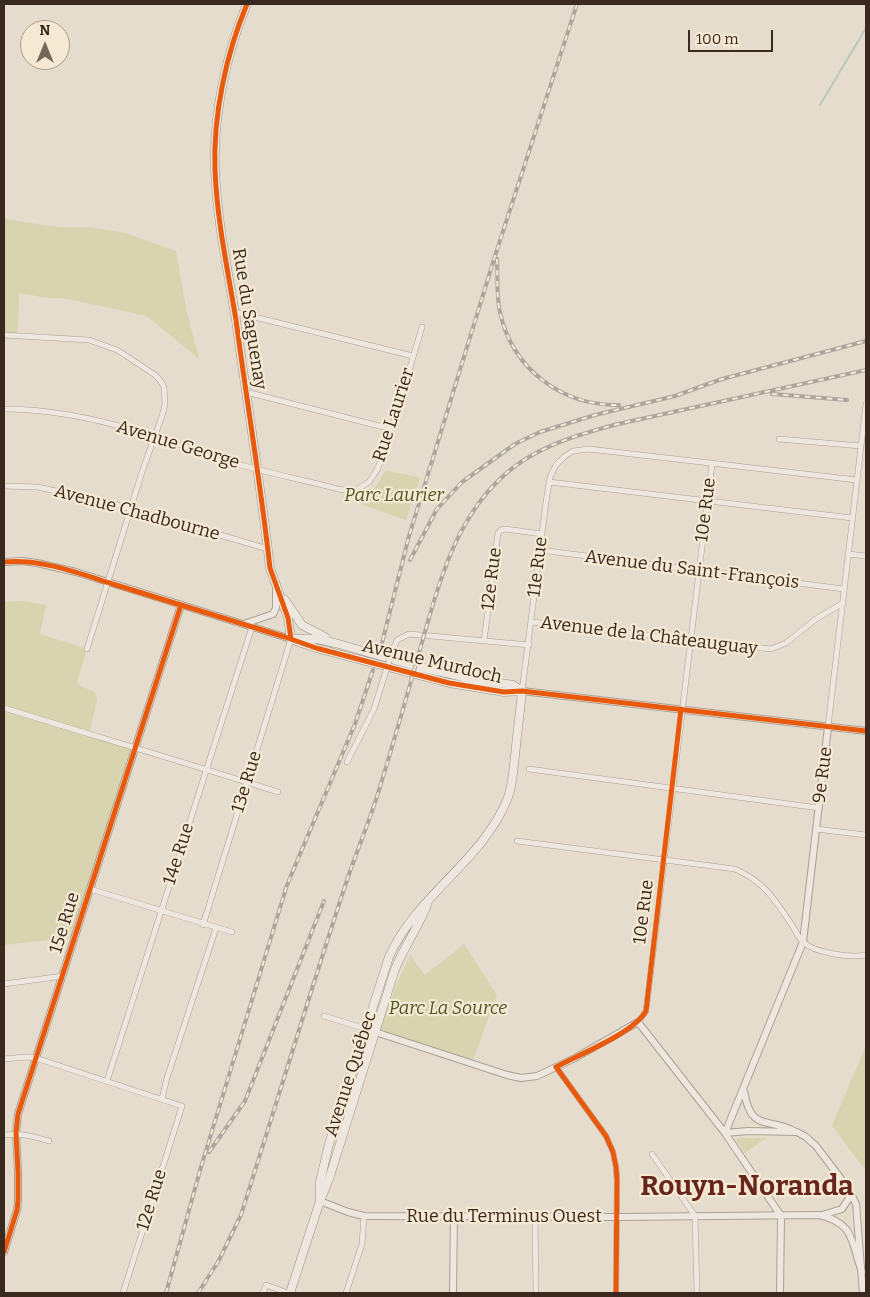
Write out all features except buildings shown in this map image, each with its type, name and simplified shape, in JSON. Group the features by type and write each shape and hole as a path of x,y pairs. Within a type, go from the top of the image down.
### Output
{"main road":[{"name":"Rue du Saguenay","path":"247,4 234,36 228,59 220,102 215,150 215,171 221,228 270,568 288,618 291,638"},
{"path":"275,582 287,604 302,625 342,645"},
{"name":"Avenue Murdoch","path":"291,638 317,639 419,667 468,678 513,685 522,691"},
{"name":"Avenue Murdoch","path":"291,638 316,648 450,683 504,692 522,691"},
{"name":"Avenue Québec","path":"320,1201 320,1182 329,1144 391,953 409,922 490,830 507,799 511,784 522,691"},
{"name":"Avenue Québec","path":"289,1293 329,1179 397,964 422,918 428,902"}],"street":[{"path":"234,312 413,356"},
{"name":"Rue Laurier","path":"351,491 369,482 387,445 422,327"},
{"path":"4,335 89,340 118,350 147,369 160,380 164,387 165,398 162,416 154,435 87,649"},
{"path":"246,392 391,428"},
{"name":"9e Rue","path":"725,1133 803,942 866,404"},
{"name":"Avenue George","path":"4,409 42,411 83,417 154,435 225,460 351,491"},
{"path":"779,439 861,446"},
{"name":"11e Rue","path":"522,691 549,482 556,465 564,456 573,451 589,449 712,464"},
{"path":"712,464 857,480"},
{"name":"10e Rue","path":"638,1022 646,1011 712,464"},
{"path":"549,482 852,518"},
{"name":"Avenue Chadbourne","path":"4,486 37,487 68,492 268,549"},
{"name":"12e Rue","path":"484,641 498,533 505,529 542,534"},
{"name":"Avenue du Saint-François","path":"540,550 844,589"},
{"path":"848,554 866,556"},
{"name":"Avenue Murdoch","path":"4,562 44,564 291,638"},
{"path":"243,624 273,614 277,598 275,582"},
{"name":"Avenue de la Châteauguay","path":"532,622 771,650 786,643 816,620 843,603"},
{"name":"15e Rue","path":"4,1252 13,1225 18,1200 16,1133 18,1114 181,605"},
{"name":"14e Rue","path":"107,1081 252,627"},
{"path":"347,762 374,709 397,640 408,634 529,645"},
{"name":"13e Rue","path":"203,924 291,638"},
{"name":"Avenue Murdoch","path":"522,691 866,731"},
{"path":"4,708 278,792"},
{"path":"529,769 819,808"},
{"path":"816,829 866,835"},
{"path":"517,841 735,869 760,883 803,942 814,948 838,955 866,955"},
{"path":"90,889 232,932"},
{"path":"4,1059 36,1058 162,1099 167,1078 216,928"},
{"path":"4,984 62,976"},
{"path":"324,1016 521,1078 537,1076 556,1067 624,1032 638,1022 725,1133 780,1216 780,1293"},
{"path":"556,1067 606,1136 616,1167 616,1293"},
{"path":"743,1089 748,1107 755,1119 764,1123 782,1125 806,1136 816,1146 855,1199 858,1209 864,1293"},
{"name":"12e Rue","path":"123,1293 182,1106 162,1099"},
{"path":"725,1133 748,1131 798,1132"},
{"path":"4,1135 16,1133 49,1141"},
{"path":"652,1154 695,1216 696,1293"},
{"path":"819,1215 842,1209 848,1198 848,1188"},
{"name":"Rue du Terminus Ouest","path":"320,1201 364,1216 617,1217 819,1215"},
{"path":"819,1215 832,1218 847,1230 862,1272"},
{"path":"346,1293 362,1244 364,1216"},
{"path":"453,1293 454,1216"},
{"path":"535,1217 536,1293"},
{"path":"263,1293 266,1285 289,1293"}],"green space":[{"path":"4,219 57,227 87,227 125,233 176,251 186,308 199,359 147,316 63,298 47,298 19,293 18,335 4,335"},
{"name":"Parc Laurier","path":"385,470 420,478 406,520 360,504 377,484"},
{"path":"22,601 46,605 40,634 87,649 77,682 80,686 95,692 97,700 89,734 136,747 74,937 4,945 4,602"},
{"name":"Parc La Source","path":"464,944 497,995 472,1063 380,1029 396,985 410,955 425,975"},
{"path":"866,1045 866,1171 832,1126"},
{"path":"738,1138 766,1138 745,1153 737,1142"}],"waterway":[{"path":"820,105 866,28"}],"railway":[{"path":"380,651 409,536 495,256 577,4"},
{"path":"497,259 500,312 506,332 516,351 528,367 559,391 578,399 598,404 619,405"},
{"path":"410,560 437,509 462,482 515,444 540,432 595,415 675,396 722,379 866,341"},
{"path":"198,1293 218,1262 241,1215 334,919 375,801 439,584 458,539 469,518 483,498 499,480 525,459 570,438 618,424 866,370"},
{"path":"772,394 847,400"},
{"path":"166,1293 201,1167 287,885 355,724 373,670"},
{"path":"209,1152 245,1101 324,901"}],"cycle path":[{"path":"247,4 233,43 222,85 216,128 216,189 270,568 288,618 291,639"},
{"path":"4,562 32,562 61,568 316,648 449,683 504,692 522,691 866,731"},
{"path":"4,1252 17,1210 16,1133 18,1114 181,605"},
{"path":"616,1293 617,1180 613,1152 606,1136 556,1067 619,1035 640,1019 646,1011 681,709"}],"district":[{"name":"Rouyn-Noranda","path":"747,1187"}]}
